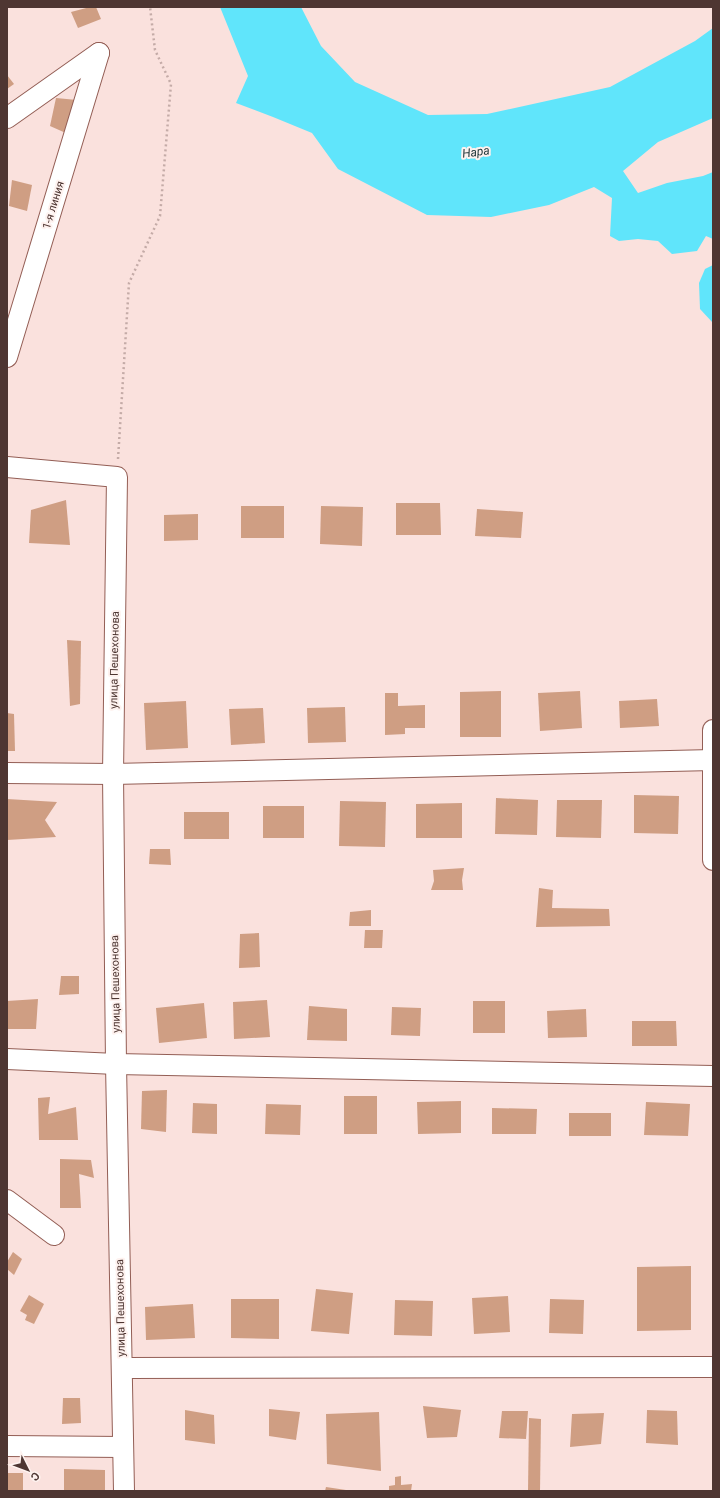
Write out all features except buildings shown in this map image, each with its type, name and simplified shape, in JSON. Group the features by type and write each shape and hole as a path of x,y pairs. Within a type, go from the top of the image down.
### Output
{"street":[{"name":"1-я линия","path":"7,118 99,53 7,357"},
{"path":"7,467 117,477"},
{"name":"улица Пешехонова","path":"117,477 113,774 116,1064 124,1491"},
{"path":"713,730 713,860"},
{"path":"7,773 113,774 712,760"},
{"path":"7,1059 116,1064 713,1076"},
{"path":"7,1200 54,1235"},
{"path":"122,1368 713,1367"},
{"path":"7,1446 122,1447"}],"path":[{"path":"117,477 130,282 160,216 171,84 155,50 150,7"}],"water":[{"name":"Нара","path":"220,7 301,7 321,46 355,82 428,115 487,114 610,87 695,41 713,28 713,118 658,142 623,171 638,193 667,183 703,176 713,172 713,239 706,236 697,251 672,254 658,241 638,239 619,241 610,236 612,198 594,187 549,205 491,217 427,215 338,169 312,133 236,103 248,76"},
{"path":"713,265 713,323 700,309 699,283 705,269"}]}
